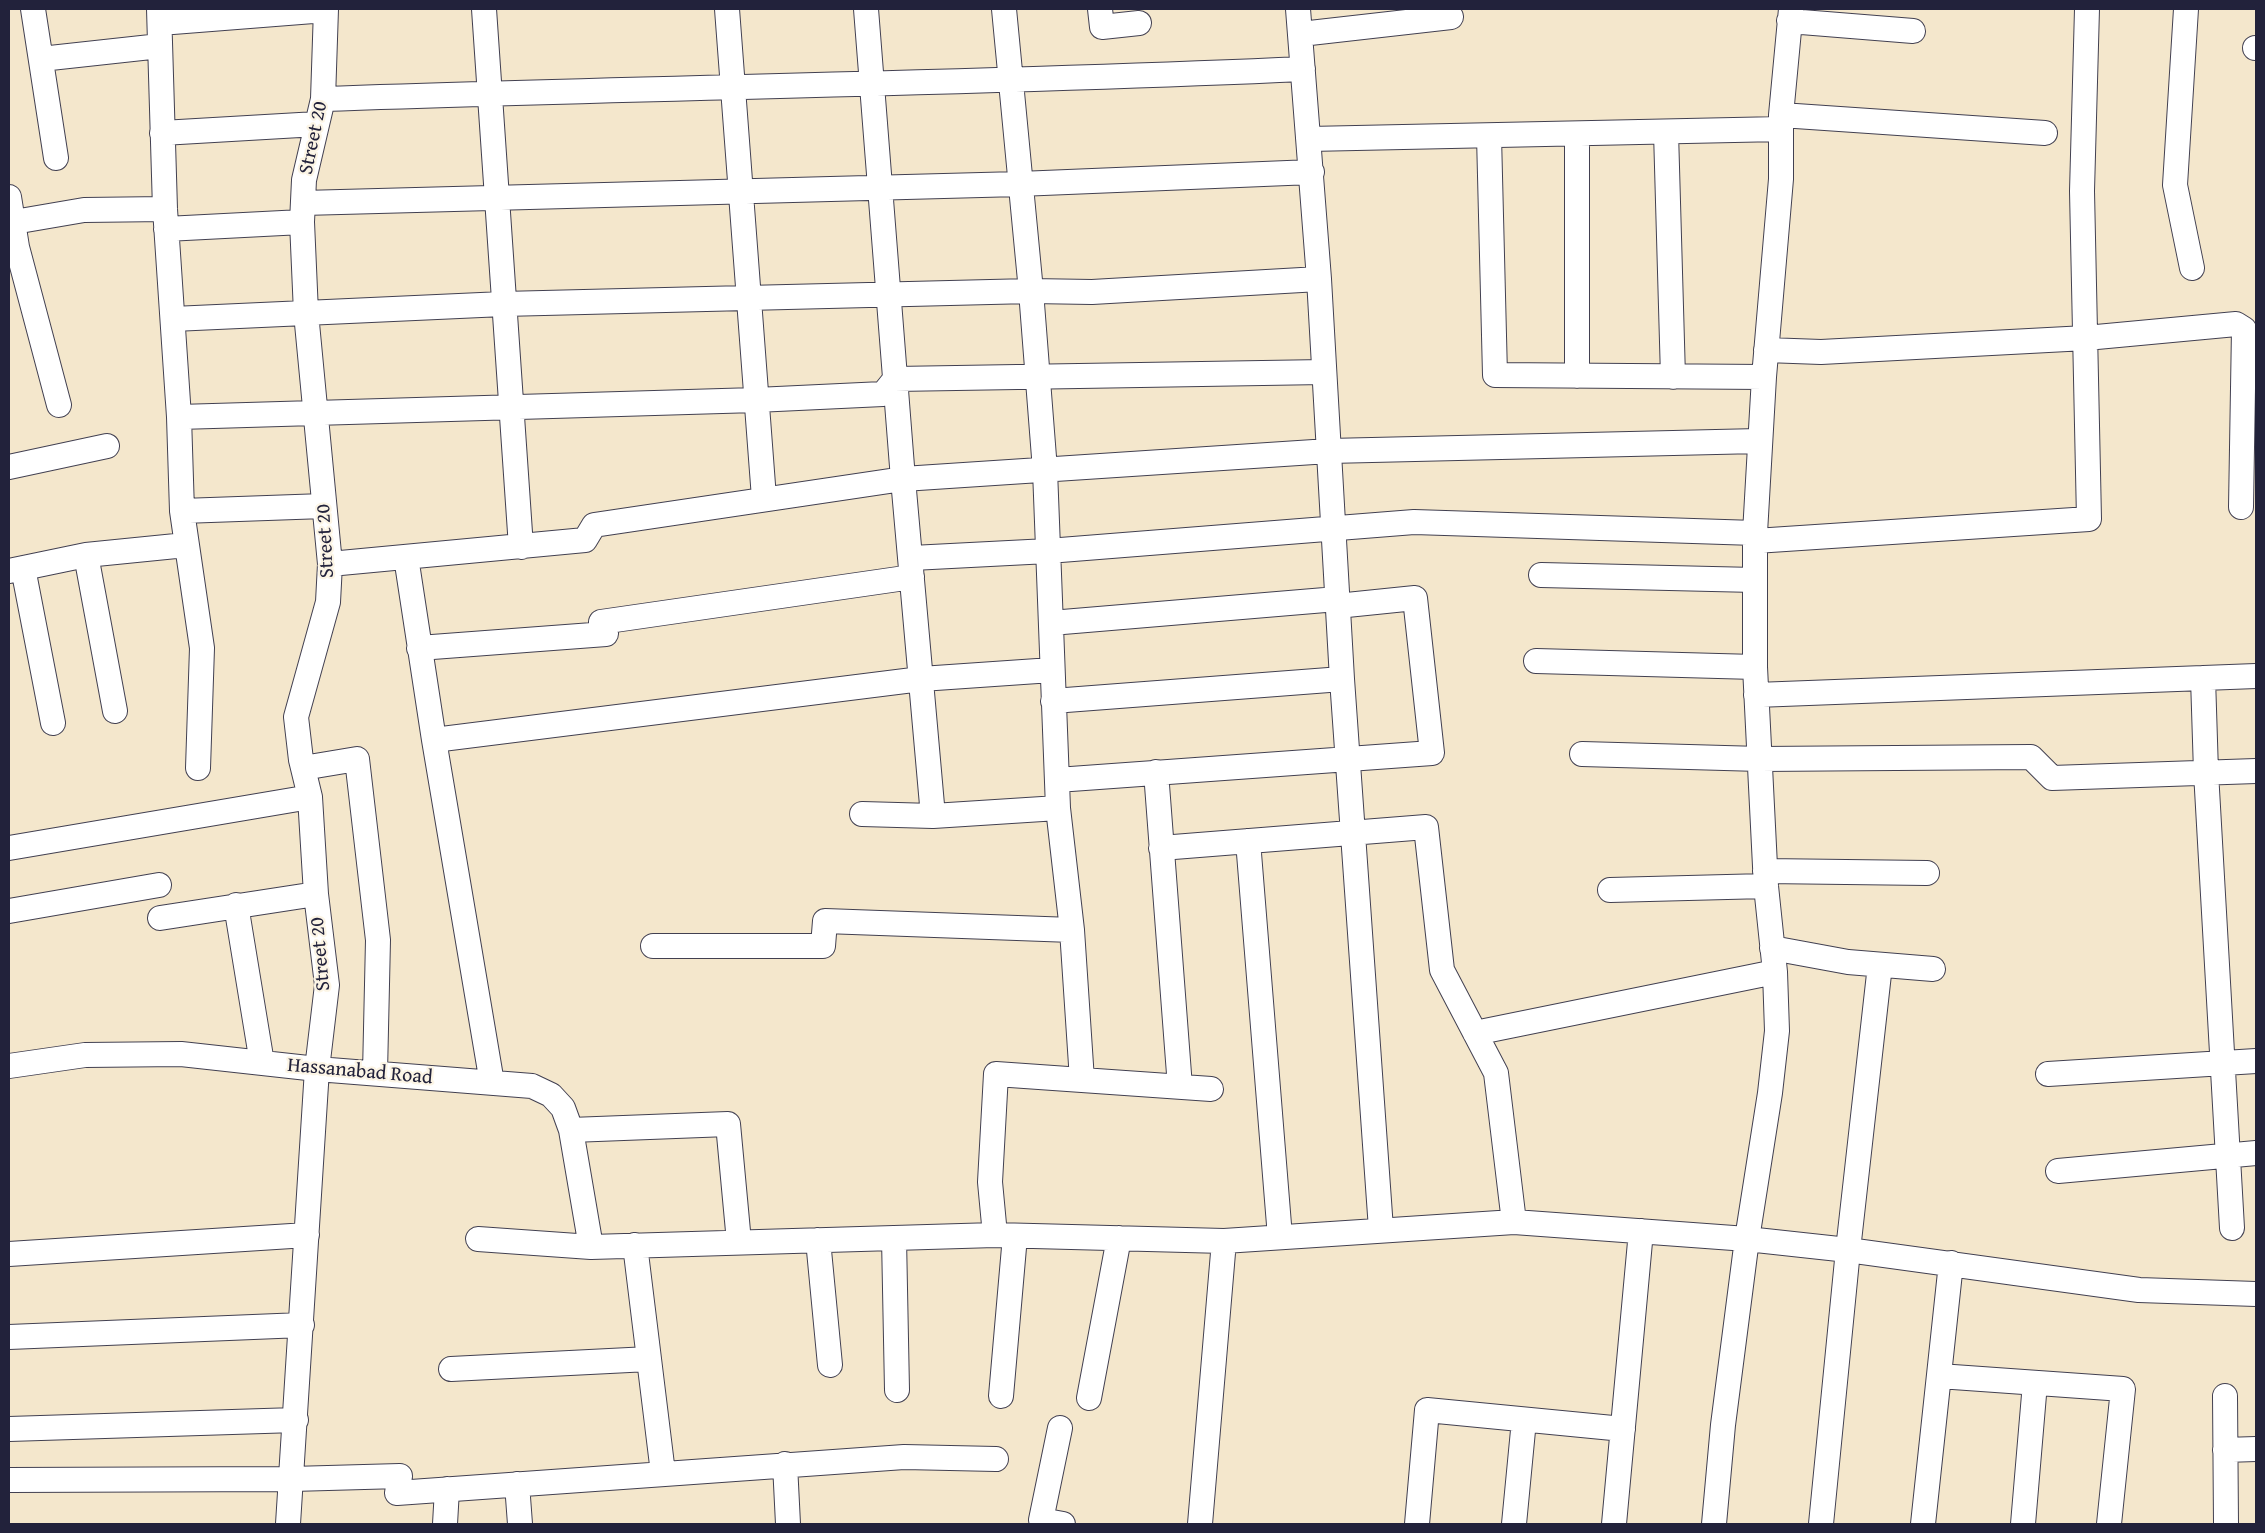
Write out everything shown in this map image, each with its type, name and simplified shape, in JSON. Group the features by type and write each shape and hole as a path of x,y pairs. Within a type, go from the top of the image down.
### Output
{"street":[{"path":"33,9 56,158"},
{"path":"41,59 159,26 326,9"},
{"name":"Street 20","path":"288,1524 317,1069 327,985 316,894 310,797 303,768 296,717 328,602 330,564 306,313 302,213 304,180 323,98 326,9"},
{"path":"484,9 521,547"},
{"path":"726,9 764,498"},
{"path":"866,9 903,479 933,816"},
{"path":"1004,9 1019,184 1031,291 1045,470 1058,808 1072,930 1082,1080"},
{"path":"1100,9 1102,27 1139,23"},
{"path":"1298,9 1312,172 1347,758 1381,1229"},
{"path":"419,648 606,634 601,622 912,567 1048,551 1332,528 1414,522 1755,537 2089,519 2082,191 2087,9"},
{"path":"2186,9 2175,185 2192,268"},
{"path":"1714,1524 1723,1425 1777,1031 1775,972 1766,878 1756,696 1755,537 1759,441 1781,180 1781,122 1790,15 1914,30"},
{"path":"1300,34 1451,17"},
{"path":"159,26 166,219 179,418 182,511 202,648 198,768"},
{"path":"323,98 873,85 1303,69"},
{"path":"1309,139 1666,132 1781,122 2045,133"},
{"path":"162,133 317,124"},
{"path":"1666,132 1673,377"},
{"path":"1577,134 1577,376"},
{"path":"1489,136 1495,375 1764,377"},
{"path":"14,222 84,210 166,219 302,213 496,199 1019,184 1312,172"},
{"path":"9,197 14,222 13,249 59,404"},
{"path":"173,319 503,304 1031,291 1092,292 1319,279"},
{"path":"1766,350 1821,352 2086,338 2236,324 2244,329 2250,384 2241,507"},
{"path":"895,380 1324,372"},
{"path":"179,418 510,406 756,400 884,394 895,380"},
{"path":"330,564 586,540 594,525 764,498 903,479 1329,450 1759,441"},
{"path":"9,467 107,446"},
{"path":"182,511 324,506"},
{"path":"52,723 16,570 86,555 186,545"},
{"path":"86,555 115,711"},
{"path":"406,557 434,740 492,1083"},
{"path":"1541,575 1755,580"},
{"path":"1051,623 1415,598 1432,753 1057,780"},
{"path":"1536,661 1755,667"},
{"path":"434,740 921,679 1052,670"},
{"path":"1756,696 2256,676"},
{"path":"2203,678 2206,772 2232,1228"},
{"path":"1053,701 1342,679"},
{"path":"1582,754 1760,759 2032,757 2052,778 2256,771"},
{"path":"303,768 357,758 378,940 375,1074"},
{"path":"1156,772 1180,1087"},
{"path":"9,848 310,797"},
{"path":"862,814 933,816 1058,808"},
{"path":"1161,848 1426,827 1442,970 1496,1073 1514,1222"},
{"path":"1248,841 1280,1237"},
{"path":"1610,890 1766,878 1927,874"},
{"path":"9,911 159,885"},
{"path":"160,918 316,894"},
{"path":"236,906 262,1063"},
{"path":"653,946 823,946 825,922 1072,930"},
{"path":"1772,948 1848,962 1933,968"},
{"path":"1822,1524 1848,1250 1880,965"},
{"path":"1475,1033 1775,972"},
{"name":"Hassanabad Road","path":"9,1066 85,1055 181,1054 317,1069 532,1086 551,1095 563,1108 571,1130 591,1247"},
{"path":"2048,1074 2256,1061"},
{"path":"1001,1396 1005,1236 990,1182 996,1074 1211,1089"},
{"path":"571,1130 728,1124 738,1242"},
{"path":"2058,1171 2256,1153"},
{"path":"478,1239 591,1247 1005,1236 1224,1241 1381,1229 1514,1222 1747,1239 1951,1263 2139,1290 2256,1294"},
{"path":"1614,1524 1641,1230"},
{"path":"9,1254 307,1235"},
{"path":"894,1238 897,1390"},
{"path":"1089,1398 1119,1238"},
{"path":"818,1240 830,1365"},
{"path":"1200,1524 1224,1241"},
{"path":"635,1245 663,1473"},
{"path":"1923,1524 1951,1263"},
{"path":"9,1337 302,1325"},
{"path":"450,1369 649,1359"},
{"path":"1939,1376 2122,1389 2110,1524"},
{"path":"2023,1524 2035,1383"},
{"path":"2225,1396 2226,1524"},
{"path":"1417,1524 1427,1410 1623,1429"},
{"path":"9,1428 296,1420"},
{"path":"1514,1524 1524,1420"},
{"path":"1060,1428 1041,1520 1063,1524"},
{"path":"2225,1450 2256,1449"},
{"path":"9,1480 292,1479 400,1476 397,1493 904,1457 996,1459"},
{"path":"785,1464 788,1524"},
{"path":"517,1484 520,1524"},
{"path":"445,1524 447,1489"}]}
